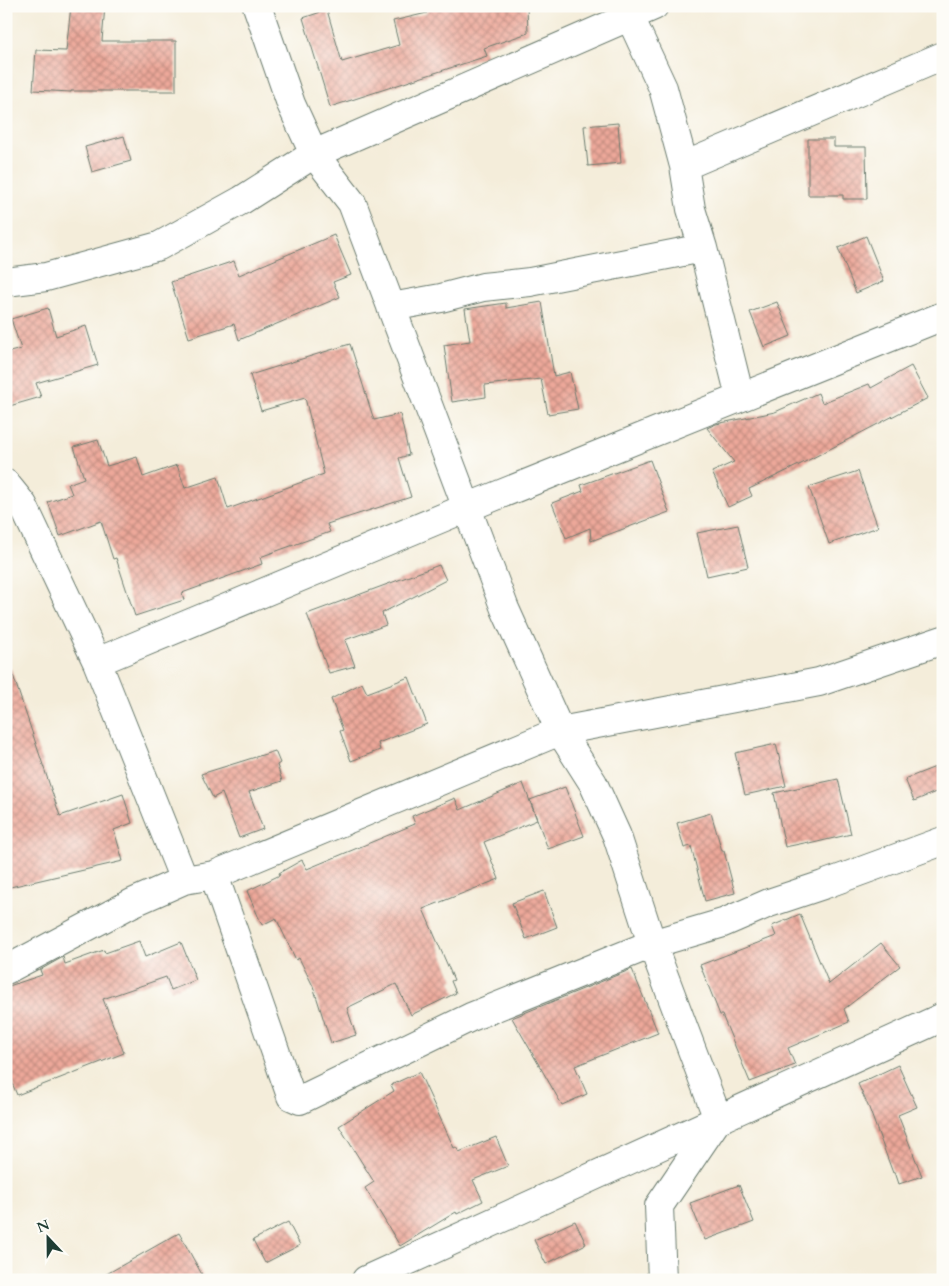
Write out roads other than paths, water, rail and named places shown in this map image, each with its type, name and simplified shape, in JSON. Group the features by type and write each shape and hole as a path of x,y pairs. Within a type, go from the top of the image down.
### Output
{"street":[{"path":"257,6 292,104 314,154 352,203 505,609 560,731 593,782 617,836 652,944 718,1119"},
{"path":"6,282 46,277 159,246 242,200 314,154 642,11 684,166 691,209 703,248 740,397"},
{"path":"684,166 943,56"},
{"path":"391,307 441,298 483,287 530,282 703,248"},
{"path":"97,662 466,508 943,316"},
{"path":"6,484 23,505 97,662 184,880"},
{"path":"6,970 132,904 184,880 214,875 560,731 819,682 943,640"},
{"path":"214,875 291,1096 300,1100 471,1017 652,944 723,923 769,903 943,841"},
{"path":"366,1280 943,1017"},
{"path":"662,1280 659,1206 718,1119"}]}
